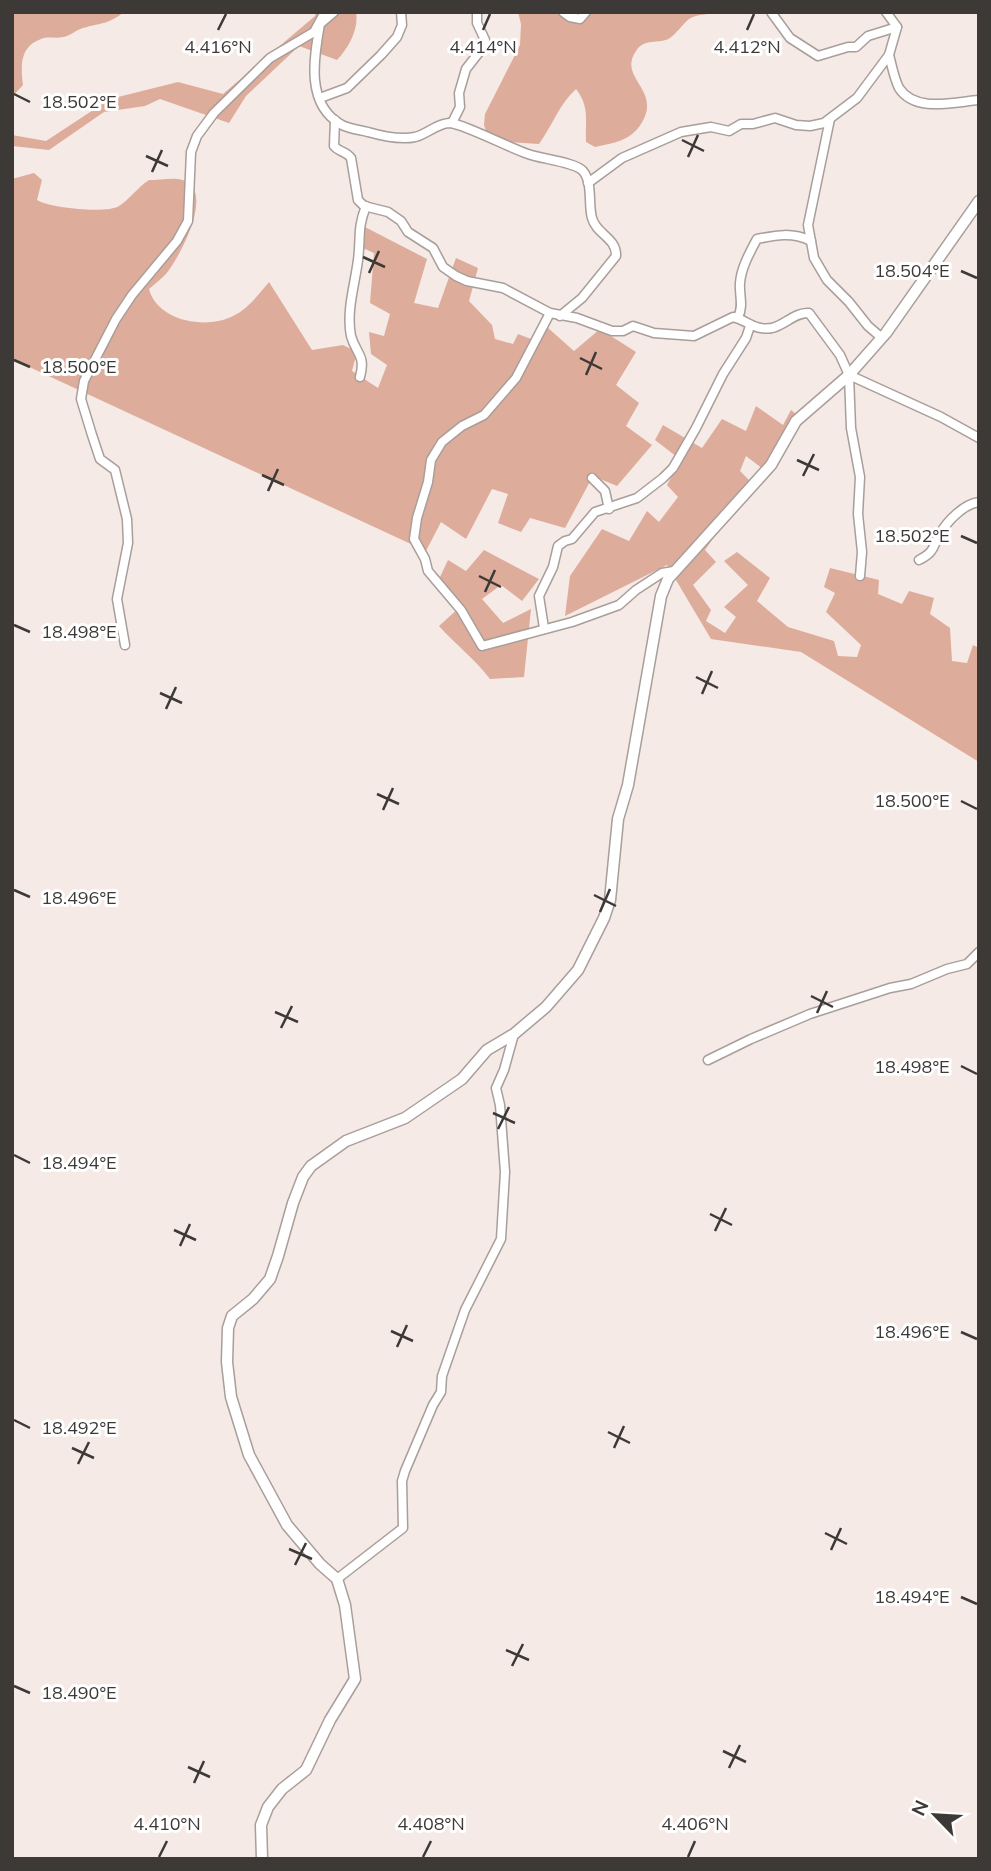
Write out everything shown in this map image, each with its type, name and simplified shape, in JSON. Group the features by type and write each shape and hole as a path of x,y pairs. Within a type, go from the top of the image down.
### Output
{"street":[{"path":"325,12 320,24 313,71 320,98 335,120 344,126 399,137 415,137 439,125 452,123 524,153 575,166 583,171 588,183 589,206 596,230 612,242 617,249 616,256 582,298 560,316"},
{"path":"125,645 117,599 128,544 127,519 115,470 100,459 92,435 81,398 84,381 116,319 132,295 177,241 188,221 191,152 197,136 214,113 270,58 314,32 334,12"},
{"path":"320,98 347,88 381,55 397,37 402,25 401,12"},
{"path":"452,123 460,107 458,93 466,69 484,46 485,40 477,12"},
{"path":"563,12 580,19 586,12"},
{"path":"771,12 790,38 818,57 856,47 867,36 897,27"},
{"path":"886,12 897,27"},
{"path":"588,183 622,158 688,130 711,127 729,131 741,124 775,118 810,126 830,119 857,98 889,55 897,27"},
{"path":"889,55 898,86 912,100 934,104 979,100"},
{"path":"830,119 808,225 814,258 827,280 883,338"},
{"path":"335,120 334,146 348,153 351,158 358,200 366,206 388,212 401,222 408,232 433,248 443,267 467,281 503,288 550,313 578,318 612,331 623,331 633,326 654,333 694,336 724,320 738,317 741,312 740,281 749,252 757,239 782,234 799,235 811,241"},
{"path":"262,1859 261,1825 268,1807 282,1789 306,1770 330,1720 355,1679 345,1605 337,1579 320,1564 287,1525 249,1455 231,1398 227,1362 228,1328 232,1316 253,1299 270,1279 293,1203 303,1177 311,1166 346,1141 405,1118 464,1077 487,1050 514,1034 546,1007 578,970 607,911 618,822 628,785 653,635 661,596 674,571 712,533 771,465 796,421 849,374 883,338 979,201"},
{"path":"360,377 363,359 351,336 350,317 358,261 358,228 366,206"},
{"path":"550,313 516,378 484,415 463,426 442,442 431,460 414,539 428,571 461,610 482,646 572,622 619,605 662,573 674,571"},
{"path":"738,317 750,326 775,327 803,313 809,313 840,355 849,374 851,428 860,477 860,576"},
{"path":"544,628 539,596 553,567 558,546 572,540 595,512 637,498 673,468 723,374 746,338 750,326"},
{"path":"849,374 941,416 979,438"},
{"path":"592,478 605,491 609,509"},
{"path":"919,560 935,549 941,531 953,517 971,503 979,502"},
{"path":"708,1060 810,1014 967,964 979,952"},
{"path":"337,1579 403,1528 402,1481 405,1471 441,1392 442,1376 465,1310 501,1238 505,1172 500,1105 496,1088 505,1070 514,1034"}],"shaded area":[{"path":"12,12 124,12 109,21 60,38 44,38 34,42 23,58 23,85 12,97"},
{"path":"316,12 356,12 354,32 341,55 337,60 299,46 246,96 229,123 160,99 145,106 104,112 49,150 12,146 12,135 46,141 110,99 178,82 223,94 315,16"},
{"path":"518,12 721,12 692,17 670,38 644,44 636,51 632,69 647,102 641,124 632,134 621,140 595,147 586,142 585,108 576,89 539,144 507,142 487,134 485,114 520,45 521,24"},
{"path":"34,173 42,180 37,200 91,210 119,206 149,180 183,180 192,187 196,197 196,210 179,254 166,274 149,289 162,309 184,320 222,320 243,310 269,282 312,350 343,345 357,352 352,371 378,388 387,365 371,354 369,332 384,336 390,314 370,303 374,253 356,245 361,225 427,259 414,303 438,308 456,258 478,268 469,301 492,325 495,339 513,344 518,334 539,342 547,327 574,351 600,329 636,352 616,385 639,403 626,426 652,445 617,486 593,476 565,528 530,518 521,532 498,523 508,494 492,489 466,539 441,522 426,551 12,359 12,179"},
{"path":"756,406 783,425 791,410 801,418 771,475 746,456 740,471 752,483 705,550 716,562 693,585 711,610 706,621 725,633 736,617 724,607 748,585 724,561 737,552 770,578 757,601 788,627 834,641 838,656 857,657 861,645 826,612 835,593 824,587 830,568 879,580 878,594 902,604 909,591 934,598 930,614 950,628 952,661 967,663 973,645 979,648 979,762 801,652 711,639 667,565 565,616 570,576 602,529 629,541 647,511 659,522 678,497 667,485 681,460 655,440 663,425 702,448 722,419 746,431"},
{"path":"484,550 539,579 522,601 501,585 482,599 503,623 531,609 524,677 490,679 439,626 460,607 440,577 448,560 466,571"}]}
